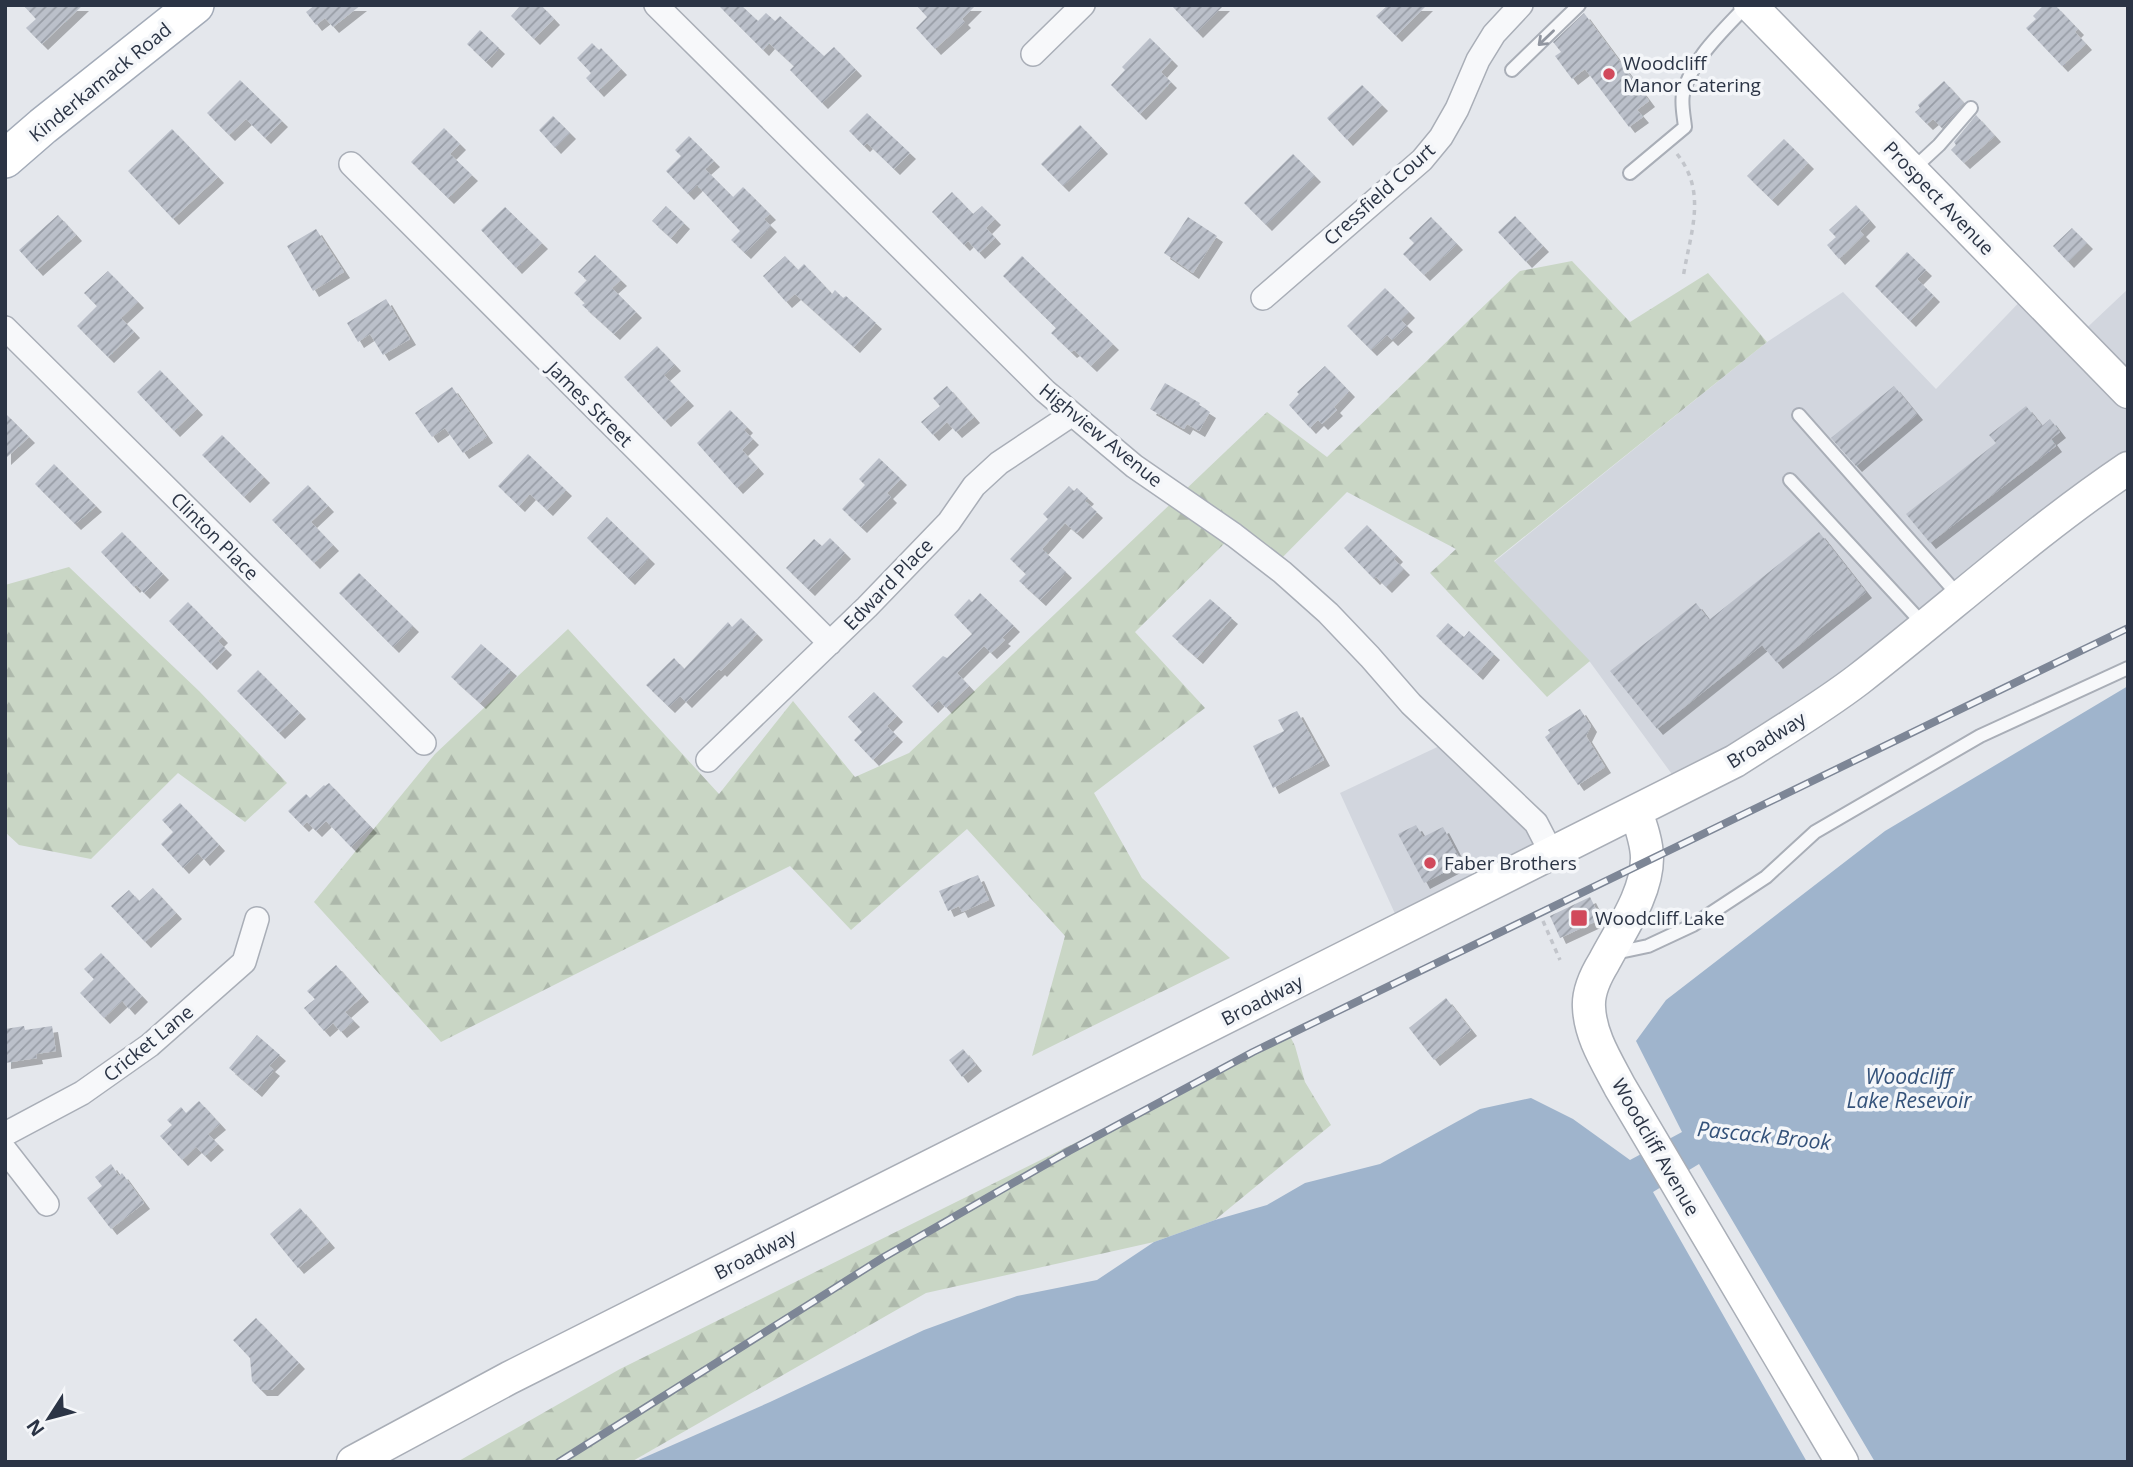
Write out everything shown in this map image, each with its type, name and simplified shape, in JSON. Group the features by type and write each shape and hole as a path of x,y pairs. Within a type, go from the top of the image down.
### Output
{"main road":[{"name":"Prospect Avenue","path":"1749,5 2128,392"},
{"name":"Kinderkamack Road","path":"5,159 43,125 193,6"},
{"name":"Broadway","path":"353,1462 509,1378 1735,761 1856,681 2019,547 2128,468"},
{"name":"Woodcliff Avenue","path":"1636,812 1644,836 1647,859 1634,904 1592,988 1588,1003 1594,1036 1655,1146 1843,1462"}],"street":[{"name":"Highview Avenue","path":"656,5 1071,415 1134,466 1273,565 1328,613 1411,705 1536,823 1552,854"},
{"path":"1033,54 1083,5"},
{"name":"Cressfield Court","path":"1263,298 1422,160 1441,137 1457,109 1478,60 1494,34 1521,5"},
{"name":"James Street","path":"351,164 830,643"},
{"name":"Clinton Place","path":"5,328 425,743"},
{"name":"Edward Place","path":"708,761 830,643 949,522 974,486 999,463 1071,415"},
{"name":"Cricket Lane","path":"5,1134 82,1093 150,1045 244,962 257,919"},
{"path":"5,1150 47,1204"}],"lane":[{"path":"1512,70 1579,5"},
{"path":"1630,173 1685,127 1683,96 1700,58 1749,5"},
{"path":"1912,171 1971,108"},
{"path":"1798,415 1960,597"},
{"path":"1790,480 1925,626"},
{"path":"1608,954 1648,946 1693,925 1766,877 1815,832 1980,736 2128,668"}],"path":[{"path":"1667,142 1688,168 1696,199 1683,278"},
{"path":"1543,921 1560,960"}],"shaded area":[{"path":"2128,289 2128,468 1682,788 1590,662 1494,562 1767,342 1843,292 1936,389 2030,291 2076,338"},
{"path":"1450,741 1552,854 1402,929 1340,793"}],"green space":[{"path":"1572,261 1630,322 1708,273 1767,342 1494,561 1590,661 1547,697 1430,573 1456,549 1347,492 1269,571 1234,534 1135,632 1205,708 1094,793 1142,878 1230,958 1032,1056 1065,936 967,829 851,930 790,866 441,1042 314,902 435,754 568,629 719,794 793,701 855,777 909,753 1267,412 1327,457 1520,271"},
{"path":"69,567 199,691 287,783 245,822 178,773 91,859 19,845 5,832 5,585"},
{"path":"1290,1036 1305,1082 1331,1125 1215,1220 1154,1242 926,1293 631,1462 457,1462 620,1369"}],"water":[{"name":"Woodcliff Lake Resevoir","path":"2128,686 2128,1462 1875,1462 1699,1164 1653,1192 1807,1462 634,1462 924,1330 1017,1296 1097,1280 1154,1242 1267,1205 1305,1183 1380,1164 1480,1109 1531,1098 1573,1119 1630,1160 1682,1132 1636,1041 1666,1000 1885,831"}],"building":[{"path":"23,5 83,5 42,44 26,28 36,19"},
{"path":"315,5 361,5 333,27 325,18 316,25 306,12"},
{"path":"521,5 541,5 554,19 534,39 511,16"},
{"path":"718,5 741,5 758,21 766,13 775,21 780,16 824,56 834,47 856,70 822,103 790,70 794,66 769,43 763,50"},
{"path":"916,5 976,5 962,19 965,22 935,49 916,28 927,17"},
{"path":"1171,5 1224,5 1197,32"},
{"path":"1388,5 1427,5 1396,36 1376,16"},
{"path":"2044,5 2055,5 2078,29 2075,32 2086,44 2062,66 2026,28 2036,19 2033,16"},
{"name":"Woodcliff Manor Catering","path":"1584,13 1649,101 1637,110 1643,117 1629,127 1585,69 1572,79 1555,56 1561,52 1553,42"},
{"path":"480,30 499,48 486,62 467,44"},
{"path":"1150,38 1172,60 1161,72 1171,82 1140,114 1111,85 1125,70 1122,67"},
{"path":"592,43 599,50 601,48 621,69 598,91 586,78 591,73 577,58"},
{"path":"240,80 282,121 265,138 246,119 229,135 207,113"},
{"path":"1944,81 1964,103 1942,128 1933,119 1927,124 1915,112 1920,108 1918,105"},
{"path":"1362,85 1382,105 1347,140 1327,118"},
{"path":"867,113 910,153 894,169 867,143 864,146 849,131"},
{"path":"1976,115 1995,136 1964,163 1951,150 1956,145 1954,142"},
{"path":"553,116 570,133 555,148 539,130"},
{"path":"1080,125 1102,148 1063,186 1041,164"},
{"path":"444,128 460,144 450,154 472,175 448,198 411,162"},
{"path":"172,129 218,177 173,219 128,171"},
{"path":"689,136 714,161 705,169 733,197 743,187 770,214 764,219 771,226 745,253 731,240 740,231 697,185 688,194 666,171 681,156 675,150"},
{"path":"1784,139 1808,163 1772,200 1747,176"},
{"path":"1293,154 1315,176 1266,225 1244,203"},
{"path":"952,192 973,214 982,206 995,219 986,228 995,238 979,253 968,241 964,245 932,212"},
{"path":"1856,205 1870,221 1860,231 1864,235 1839,259 1827,245 1836,237 1829,230"},
{"path":"666,206 684,223 671,238 652,221"},
{"path":"505,207 542,243 516,268 481,230"},
{"path":"58,215 76,235 37,270 19,250"},
{"path":"1515,216 1543,246 1526,262 1498,232"},
{"path":"1188,217 1217,236 1193,273 1164,253"},
{"path":"1431,217 1457,244 1424,275 1403,254 1414,243 1409,238"},
{"path":"2072,228 2087,243 2068,262 2053,246"},
{"path":"316,229 344,272 313,291 287,246"},
{"path":"1907,252 1926,270 1917,279 1934,296 1910,321 1875,286"},
{"path":"595,255 621,280 612,288 636,312 614,334 582,305 585,303 574,293 587,280 578,272"},
{"path":"785,256 798,270 804,264 832,294 835,290 843,298 846,296 876,323 854,347 795,294 786,302 763,276"},
{"path":"1022,256 1113,344 1091,366 1051,333 1056,328 1003,276"},
{"path":"108,271 138,302 121,318 134,332 108,357 77,326 97,306 84,293"},
{"path":"1385,288 1409,312 1401,320 1407,326 1392,340 1387,335 1371,350 1347,326"},
{"path":"386,299 410,339 383,355 370,334 358,342 347,323"},
{"path":"657,346 675,365 664,375 688,400 665,421 624,377"},
{"path":"1325,366 1349,391 1334,407 1337,410 1322,424 1318,420 1310,428 1289,405 1299,394 1297,392"},
{"path":"160,370 197,409 174,431 137,392"},
{"path":"1165,383 1200,403 1199,405 1210,412 1199,431 1187,424 1184,429 1150,409"},
{"path":"947,386 974,417 956,432 947,422 933,435 921,422 940,406 933,398"},
{"path":"1894,386 1917,414 1856,466 1831,438"},
{"path":"452,387 487,437 463,453 445,428 432,437 415,413"},
{"path":"2026,406 2042,426 2050,419 2060,432 2051,439 2056,446 1930,543 1906,514 1996,443 1989,435"},
{"path":"730,410 747,427 744,430 753,439 742,450 758,468 737,488 697,443"},
{"path":"5,413 29,437 5,459"},
{"path":"222,435 264,477 244,497 202,455"},
{"path":"528,454 566,490 547,510 530,494 519,506 498,486"},
{"path":"879,458 901,479 887,493 891,497 861,527 842,509 865,485 859,479"},
{"path":"54,464 96,506 75,524 35,484"},
{"path":"308,485 328,506 311,522 333,545 314,563 272,520"},
{"path":"1069,486 1074,491 1077,488 1088,498 1085,501 1097,512 1077,533 1065,523 1042,549 1066,572 1040,600 1019,581 1026,574 1010,559 1048,519 1043,514"},
{"path":"607,517 649,558 629,579 587,538"},
{"path":"1367,525 1397,556 1394,559 1404,569 1386,587 1376,577 1374,579 1344,548"},
{"path":"122,532 163,574 144,593 136,585 134,587 101,552"},
{"path":"1819,532 1866,592 1777,663 1762,645 1657,729 1610,671 1696,603 1709,620"},
{"path":"830,538 845,553 809,590 786,568 814,539 822,546"},
{"path":"359,573 413,626 393,647 339,593"},
{"path":"980,593 1014,626 1002,638 1005,640 991,653 984,646 957,673 969,686 946,708 939,700 932,707 912,686 943,656 947,658 972,634 954,615 969,599 972,602"},
{"path":"1210,599 1232,618 1197,658 1172,636"},
{"path":"188,602 222,637 218,641 226,649 211,664 169,621"},
{"path":"741,618 757,634 686,702 680,696 669,707 646,685 674,658 684,669 728,622 732,627"},
{"path":"1448,623 1464,637 1469,631 1494,654 1477,674 1436,636"},
{"path":"481,644 511,670 480,703 451,677"},
{"path":"258,670 300,713 279,733 237,691"},
{"path":"874,692 897,716 887,726 897,736 873,760 854,740 862,732 848,717"},
{"path":"1580,709 1591,726 1586,736 1605,767 1578,785 1545,737 1550,733 1548,730"},
{"path":"1297,711 1324,760 1273,788 1253,746 1284,731 1278,720"},
{"path":"329,783 371,827 351,847 326,821 316,831 307,822 303,826 288,811 306,794 310,798"},
{"path":"180,803 219,845 204,860 198,853 183,868 161,844 173,832 162,820"},
{"path":"1416,825 1423,837 1443,827 1462,863 1424,883 1398,834"},
{"path":"978,875 989,900 962,912 959,906 948,911 939,891"},
{"path":"153,888 176,913 145,942 111,906 129,890 139,901"},
{"path":"1590,897 1601,919 1560,938 1550,916"},
{"path":"101,953 142,996 129,1009 122,1001 104,1018 80,993 94,979 84,969"},
{"path":"336,965 363,996 345,1012 354,1021 341,1032 333,1023 324,1031 304,1008 315,999 307,991"},
{"path":"1446,998 1471,1030 1434,1060 1409,1028"},
{"path":"24,1026 25,1030 52,1026 56,1051 36,1054 37,1058 5,1063 5,1029"},
{"path":"257,1035 280,1055 269,1066 274,1070 256,1091 229,1068"},
{"path":"963,1049 976,1065 962,1077 949,1060"},
{"path":"199,1101 220,1124 208,1134 218,1144 205,1156 196,1147 182,1160 160,1136 172,1125 167,1120 181,1107 186,1113"},
{"path":"111,1164 119,1176 122,1173 144,1203 111,1229 87,1198 102,1186 95,1177"},
{"path":"300,1208 329,1242 298,1268 270,1234"},
{"path":"256,1318 299,1363 272,1390 261,1390 252,1381 250,1358 233,1340"}],"railway":[{"path":"559,1462 884,1257 1069,1151 1253,1052 2128,628"}],"place":[{"name":"Woodcliff Manor Catering","path":"1609,74"},
{"name":"Faber Brothers","path":"1430,863"},
{"name":"Woodcliff Lake","path":"1579,918"}],"water label":[{"name":"Pascack Brook","path":"1764,1135"}]}
